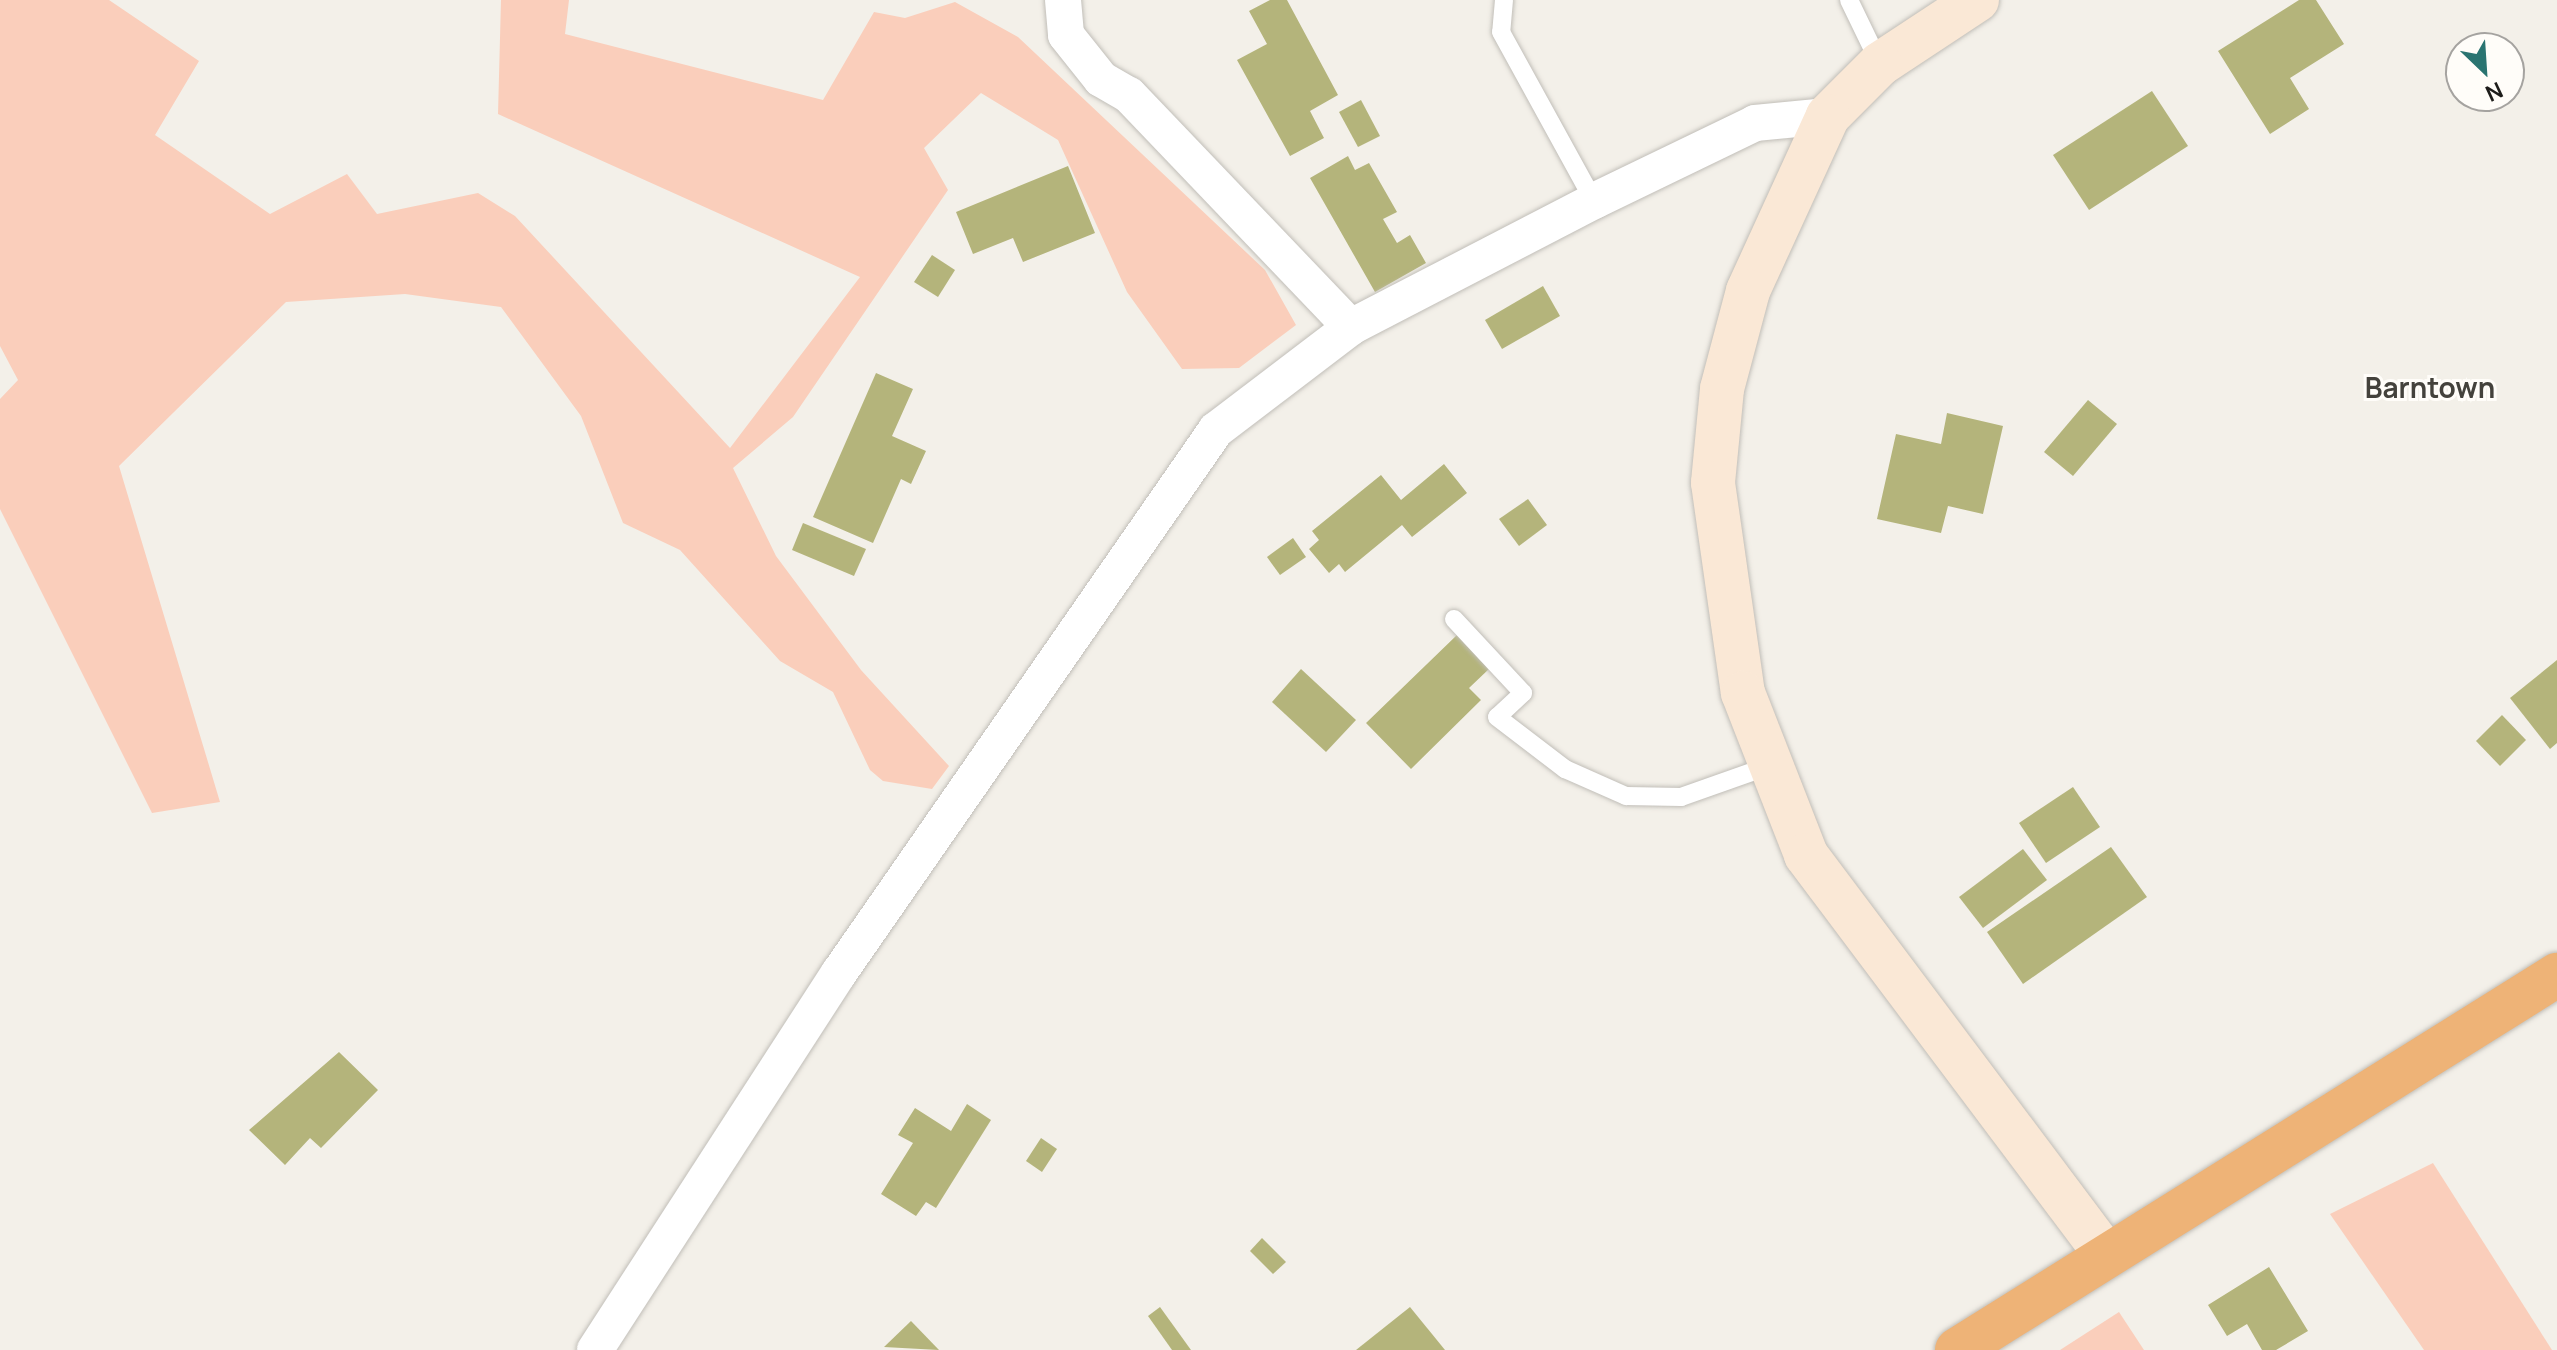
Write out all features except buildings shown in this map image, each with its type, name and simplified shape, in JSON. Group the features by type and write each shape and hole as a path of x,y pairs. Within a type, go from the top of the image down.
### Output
{"highway":[{"path":"1957,1350 2557,975"}],"street":[{"path":"1063,0 1066,35 1101,79 1129,95 1351,327"},
{"path":"1977,0 1880,64 1828,116 1748,291 1721,405 1713,483 1725,584 1743,693 1766,767 1806,855 2106,1255"},
{"path":"595,1350 839,973 1216,430 1351,327 1594,201 1755,123 1828,116"}],"lane":[{"path":"1504,0 1501,32 1594,201"},
{"path":"1849,0 1880,64"},
{"path":"1454,619 1523,693 1497,717 1565,769 1626,796 1681,797 1766,767"}],"shaded area":[{"path":"0,0 109,0 199,61 155,135 270,214 347,174 377,214 478,193 515,216 730,448 860,277 498,114 501,0 569,0 565,34 823,100 874,12 905,18 955,2 1018,37 1265,270 1296,325 1239,368 1182,369 1127,292 1058,140 981,93 924,148 948,190 793,417 733,468 776,556 861,670 949,766 932,789 883,781 870,770 833,692 780,661 680,550 623,523 581,416 501,307 405,294 286,302 119,466 220,802 152,813 0,509 0,399 18,380 0,346"},
{"path":"2433,1163 2552,1350 2424,1350 2330,1214"},
{"path":"2119,1312 2144,1350 2060,1350"}],"district":[{"name":"Barntown","path":"2430,387"}]}
